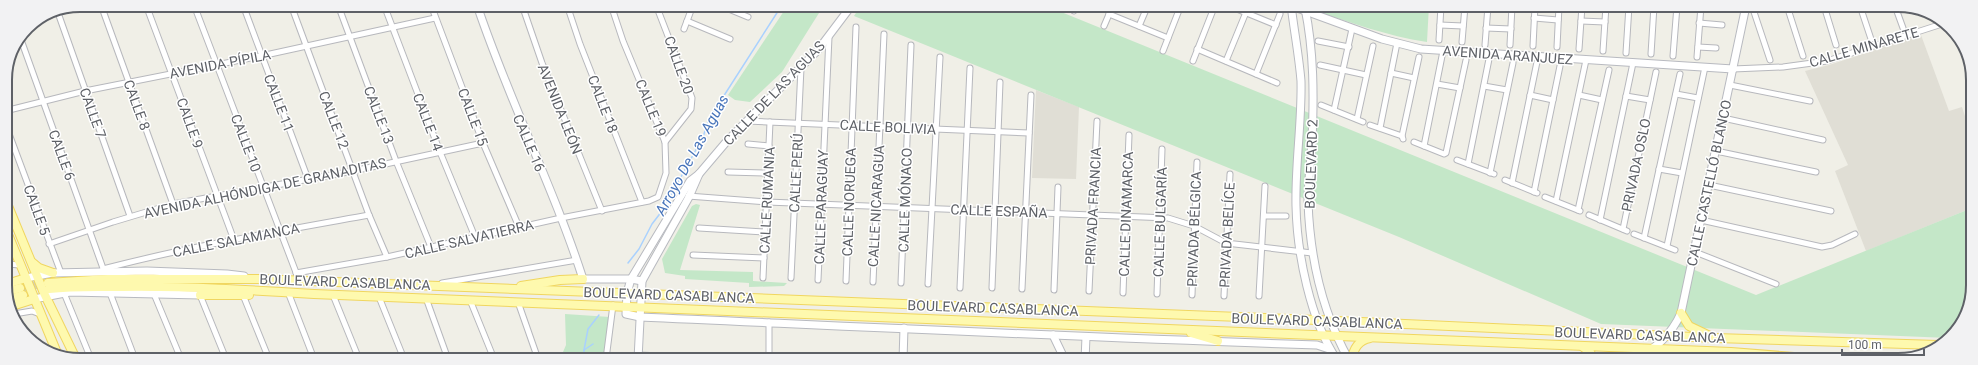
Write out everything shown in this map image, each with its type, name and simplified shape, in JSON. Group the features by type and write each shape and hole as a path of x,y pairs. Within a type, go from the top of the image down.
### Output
{"main road":[{"path":"12,216 37,276 48,289 73,352"},
{"path":"12,245 55,348"},
{"path":"30,259 39,268 57,273"},
{"name":"BOULEVARD CASABLANCA","path":"48,289 108,279 258,279 297,277 429,285 641,294 1317,320 1716,338 1930,345"},
{"path":"12,282 26,278"},
{"path":"506,288 560,280 583,280"},
{"name":"BOULEVARD CASABLANCA","path":"48,289 67,287 223,288 261,292 1322,334 1744,353"},
{"path":"13,292 22,291 13,297"},
{"path":"200,295 243,295 261,292"},
{"path":"15,305 34,298"},
{"path":"1681,313 1689,326 1716,338"},
{"path":"1179,329 1218,341"},
{"path":"1353,353 1356,346 1368,338 1375,337"},
{"path":"1580,346 1590,353"}],"street":[{"name":"CALLE 8","path":"104,12 173,204"},
{"name":"CALLE 9","path":"149,12 234,240"},
{"name":"CALLE 10","path":"197,12 297,277"},
{"name":"CALLE 11","path":"245,12 308,179"},
{"name":"CALLE 12","path":"294,12 369,215 387,257"},
{"name":"CALLE 13","path":"341,12 396,161 431,247"},
{"name":"CALLE 14","path":"386,12 440,152 475,237"},
{"name":"CALLE 15","path":"433,12 483,143 519,227"},
{"name":"CALLE 16","path":"480,12 511,99 561,218 583,280"},
{"name":"AVENIDA LEÓN","path":"524,12 542,63 602,211"},
{"name":"CALLE 18","path":"569,12 580,44 642,202"},
{"name":"CALLE 19","path":"614,12 623,41 665,142 667,160 663,186 658,197 642,202"},
{"name":"CALLE 20","path":"659,12 692,98 691,109 665,142"},
{"path":"684,29 690,12"},
{"path":"736,12 748,17"},
{"name":"CALLE DE LAS AGUAS","path":"625,306 631,279 681,193 690,181 699,174 747,121 801,68 828,37 846,12"},
{"path":"1139,26 1145,12"},
{"path":"1163,51 1178,12"},
{"path":"1193,61 1212,12"},
{"name":"BOULEVARD 2","path":"1291,12 1301,81 1296,206 1300,253 1317,320 1322,334 1332,353"},
{"name":"BOULEVARD 2","path":"1306,12 1312,64 1313,110 1308,201 1312,253 1331,321 1336,335 1346,353"},
{"name":"AVENIDA ARANJUEZ","path":"1314,12 1352,29 1397,44 1421,49 1733,69"},
{"path":"1439,40 1441,12"},
{"path":"1462,42 1464,12"},
{"path":"1485,45 1487,12"},
{"path":"1510,45 1512,12"},
{"path":"1532,46 1534,12"},
{"path":"1557,48 1559,12"},
{"path":"1579,49 1582,12"},
{"path":"1603,51 1606,12"},
{"path":"1626,52 1629,12"},
{"path":"1651,54 1654,12"},
{"path":"1673,56 1677,12"},
{"path":"1697,57 1700,12"},
{"name":"CALLE CASTELLÓ BLANCO","path":"1645,353 1668,336 1674,328 1681,313 1745,12"},
{"path":"1754,12 1770,60"},
{"path":"1789,12 1803,56"},
{"path":"1826,12 1836,45"},
{"path":"1862,12 1871,39"},
{"path":"1897,12 1903,28"},
{"path":"1226,61 1246,13 1276,25"},
{"path":"1104,26 1109,14 1168,38"},
{"path":"1256,74 1280,14"},
{"name":"CALLE 7","path":"59,15 130,216"},
{"name":"AVENIDA PÍPILA","path":"12,109 85,91 350,38 435,18"},
{"path":"1534,18 1558,20"},
{"path":"1581,20 1605,22"},
{"path":"687,21 730,38"},
{"path":"1699,23 1722,25"},
{"path":"1440,25 1463,26"},
{"name":"CALLE MINARETE","path":"1733,69 1783,68 1827,60 1938,25"},
{"name":"CALLE NORUEGA","path":"846,281 856,26"},
{"path":"1486,28 1511,29"},
{"path":"1334,110 1344,71 1352,29"},
{"name":"CALLE NICARAGUA","path":"873,282 884,34"},
{"name":"CALLE PARAGUAY","path":"818,280 828,37"},
{"path":"1318,41 1349,47"},
{"name":"CALLE 6","path":"22,43 104,271"},
{"path":"1380,128 1397,44"},
{"name":"CALLE MÓNACO","path":"901,283 911,45"},
{"path":"1357,119 1373,46"},
{"path":"1698,47 1716,48"},
{"path":"1197,49 1277,82"},
{"path":"1424,146 1443,51"},
{"path":"1468,164 1490,54"},
{"path":"928,284 940,57"},
{"path":"1370,125 1403,138 1419,57"},
{"path":"1512,183 1538,57"},
{"path":"1414,142 1444,154 1446,153 1466,60"},
{"path":"1556,201 1586,60"},
{"path":"1456,160 1492,174 1513,63"},
{"name":"PRIVADA OSLO","path":"1600,220 1633,63"},
{"path":"1320,65 1366,75"},
{"path":"1504,180 1535,192 1560,66"},
{"path":"1667,246 1705,67"},
{"name":"CALLE PERÚ","path":"791,278 801,68"},
{"path":"960,288 970,68"},
{"path":"1545,197 1579,211 1609,70"},
{"name":"PRIVADA OSLO","path":"1589,215 1625,230 1656,72"},
{"path":"1391,73 1414,78"},
{"path":"1644,238 1680,74"},
{"path":"992,288 1000,82"},
{"path":"1437,84 1460,88"},
{"path":"1730,85 1810,101"},
{"path":"1484,86 1507,90"},
{"path":"1530,94 1553,100"},
{"path":"1676,94 1698,98"},
{"path":"1022,289 1031,95"},
{"path":"1579,95 1602,100"},
{"name":"PRIVADA OSLO","path":"1626,96 1650,100"},
{"path":"1321,104 1363,122"},
{"path":"1723,118 1823,140"},
{"name":"CALLE BOLIVIA","path":"747,121 1030,133"},
{"name":"PRIVADA FRANCIA","path":"1089,291 1097,121"},
{"name":"CALLE RUMANIA","path":"763,278 770,122"},
{"name":"CALLE DINAMARCA","path":"1123,293 1129,136"},
{"name":"CALLE 5","path":"12,140 49,244 57,273"},
{"name":"AVENIDA ALHÓNDIGA DE GRANADITAS","path":"49,244 130,216 173,204 353,171 483,143"},
{"path":"748,144 769,146"},
{"name":"CALLE BULGARÍA","path":"1157,294 1162,149"},
{"path":"1716,151 1816,172"},
{"name":"PRIVADA BÉLGICA","path":"1192,295 1197,162"},
{"path":"1659,169 1682,173"},
{"path":"728,172 768,174"},
{"name":"CALLE DE LAS AGUAS","path":"639,353 642,281 689,197 699,174"},
{"name":"PRIVADA BELÍCE","path":"1224,296 1230,174"},
{"path":"1709,185 1831,211"},
{"path":"1259,296 1265,186"},
{"path":"1054,290 1058,187"},
{"name":"CALLE ESPAÑA","path":"681,193 689,197 767,202 1175,219 1194,226 1226,243 1300,253 1312,253"},
{"name":"CALLE SALVATIERRA","path":"297,277 519,227 642,202"},
{"name":"CALLE SALAMANCA","path":"104,271 152,256 369,215"},
{"path":"1264,216 1286,216"},
{"path":"1701,220 1822,247 1832,245 1855,234"},
{"path":"699,228 765,232"},
{"path":"1634,234 1675,250"},
{"path":"1695,252 1776,284"},
{"path":"693,255 764,258"},
{"path":"429,285 577,260"},
{"path":"12,264 20,265"},
{"path":"26,278 57,273 147,271 212,273 258,279"},
{"path":"583,280 631,279 642,281"},
{"path":"34,298 48,289 64,293 200,295 224,353"},
{"path":"288,292 312,353"},
{"path":"64,293 89,353"},
{"path":"110,293 133,353"},
{"path":"154,294 179,353"},
{"path":"243,295 267,353"},
{"path":"333,295 357,353"},
{"path":"380,297 402,353"},
{"path":"426,298 446,353"},
{"path":"470,300 492,353"},
{"path":"518,302 536,353"},
{"path":"607,353 613,305"},
{"path":"625,306 626,314 640,317 1086,337 1317,345 1329,349"},
{"path":"18,313 32,311 40,314"},
{"path":"769,322 769,353"},
{"path":"903,353 904,328"},
{"path":"1053,335 1062,353"},
{"path":"1085,353 1086,337"}],"shaded area":[{"path":"1921,35 1949,111 1962,107 1966,119 1966,210 1866,251 1835,171 1848,165 1805,71 1829,65"},
{"path":"1036,90 1079,107 1076,179 1032,178"}],"green space":[{"path":"783,12 820,12 782,72 750,102 735,100 728,95"},
{"path":"857,12 1061,12 1756,295 1966,210 1966,285 1962,307 1952,326 1941,338 1601,324 1399,237 854,16"},
{"path":"1319,12 1429,12 1427,42 1397,36"},
{"path":"696,204 700,205 680,270 753,272 753,281 787,283 784,286 749,287 749,283 685,279 685,276 665,273 662,259 692,206"},
{"path":"565,314 610,317 605,353 563,353 566,345"}],"waterway":[{"name":"Arroyo De Las Aguas","path":"628,263 639,249 652,224 662,211 703,137 709,119 778,12"},
{"path":"584,350 588,329 599,315"},
{"name":"Arroyo De Las Aguas","path":"584,353 584,350 593,344"}],"tunnel":[{"path":"20,288 47,283"}]}
